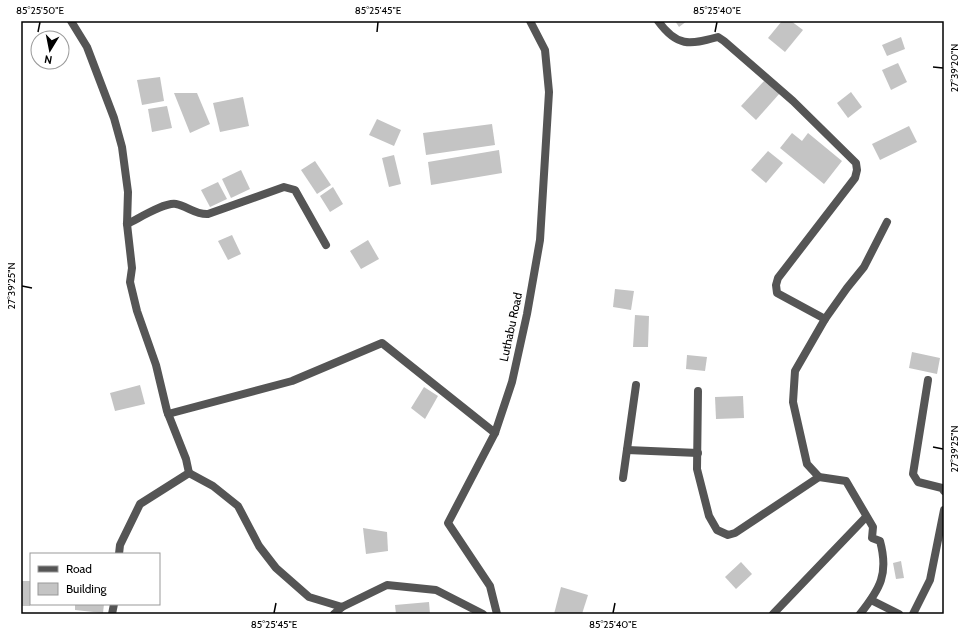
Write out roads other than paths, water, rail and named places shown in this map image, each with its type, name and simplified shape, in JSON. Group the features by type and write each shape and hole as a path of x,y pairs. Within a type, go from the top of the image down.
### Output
{"street":[{"path":"71,21 86,47 114,118 122,147 128,192 127,224 132,268 130,282 137,311 156,365 168,414 189,473 213,486 238,506 259,546 276,568 293,583 309,597 342,607"},
{"name":"Luthabu Road","path":"497,614 490,586 448,523 495,433 512,382 527,314 540,240 549,92 545,50 530,21"},
{"path":"658,21 669,35 680,42 696,43 718,37 724,41 793,101 856,163 857,170 855,178 778,278 776,285 777,293 825,319"},
{"path":"127,224 170,204 188,208 201,214 208,214 284,187 295,190 326,245"},
{"path":"860,614 871,600 883,577 883,554 880,542 872,538 873,527 846,481 819,477 807,464 793,402 795,371 825,319 864,267 887,222"},
{"path":"168,414 292,380 382,343 495,433"},
{"path":"928,380 913,474 918,482 942,488 944,491"},
{"path":"623,478 636,384"},
{"path":"698,390 697,469 709,516 717,530 728,535 735,533 819,477"},
{"path":"627,450 698,453"},
{"path":"119,553 120,545 140,504 189,473"},
{"path":"913,614 930,580 944,510"},
{"path":"774,614 866,517"},
{"path":"334,614 342,607 387,585 436,590 483,614"},
{"path":"871,600 899,614"}]}
